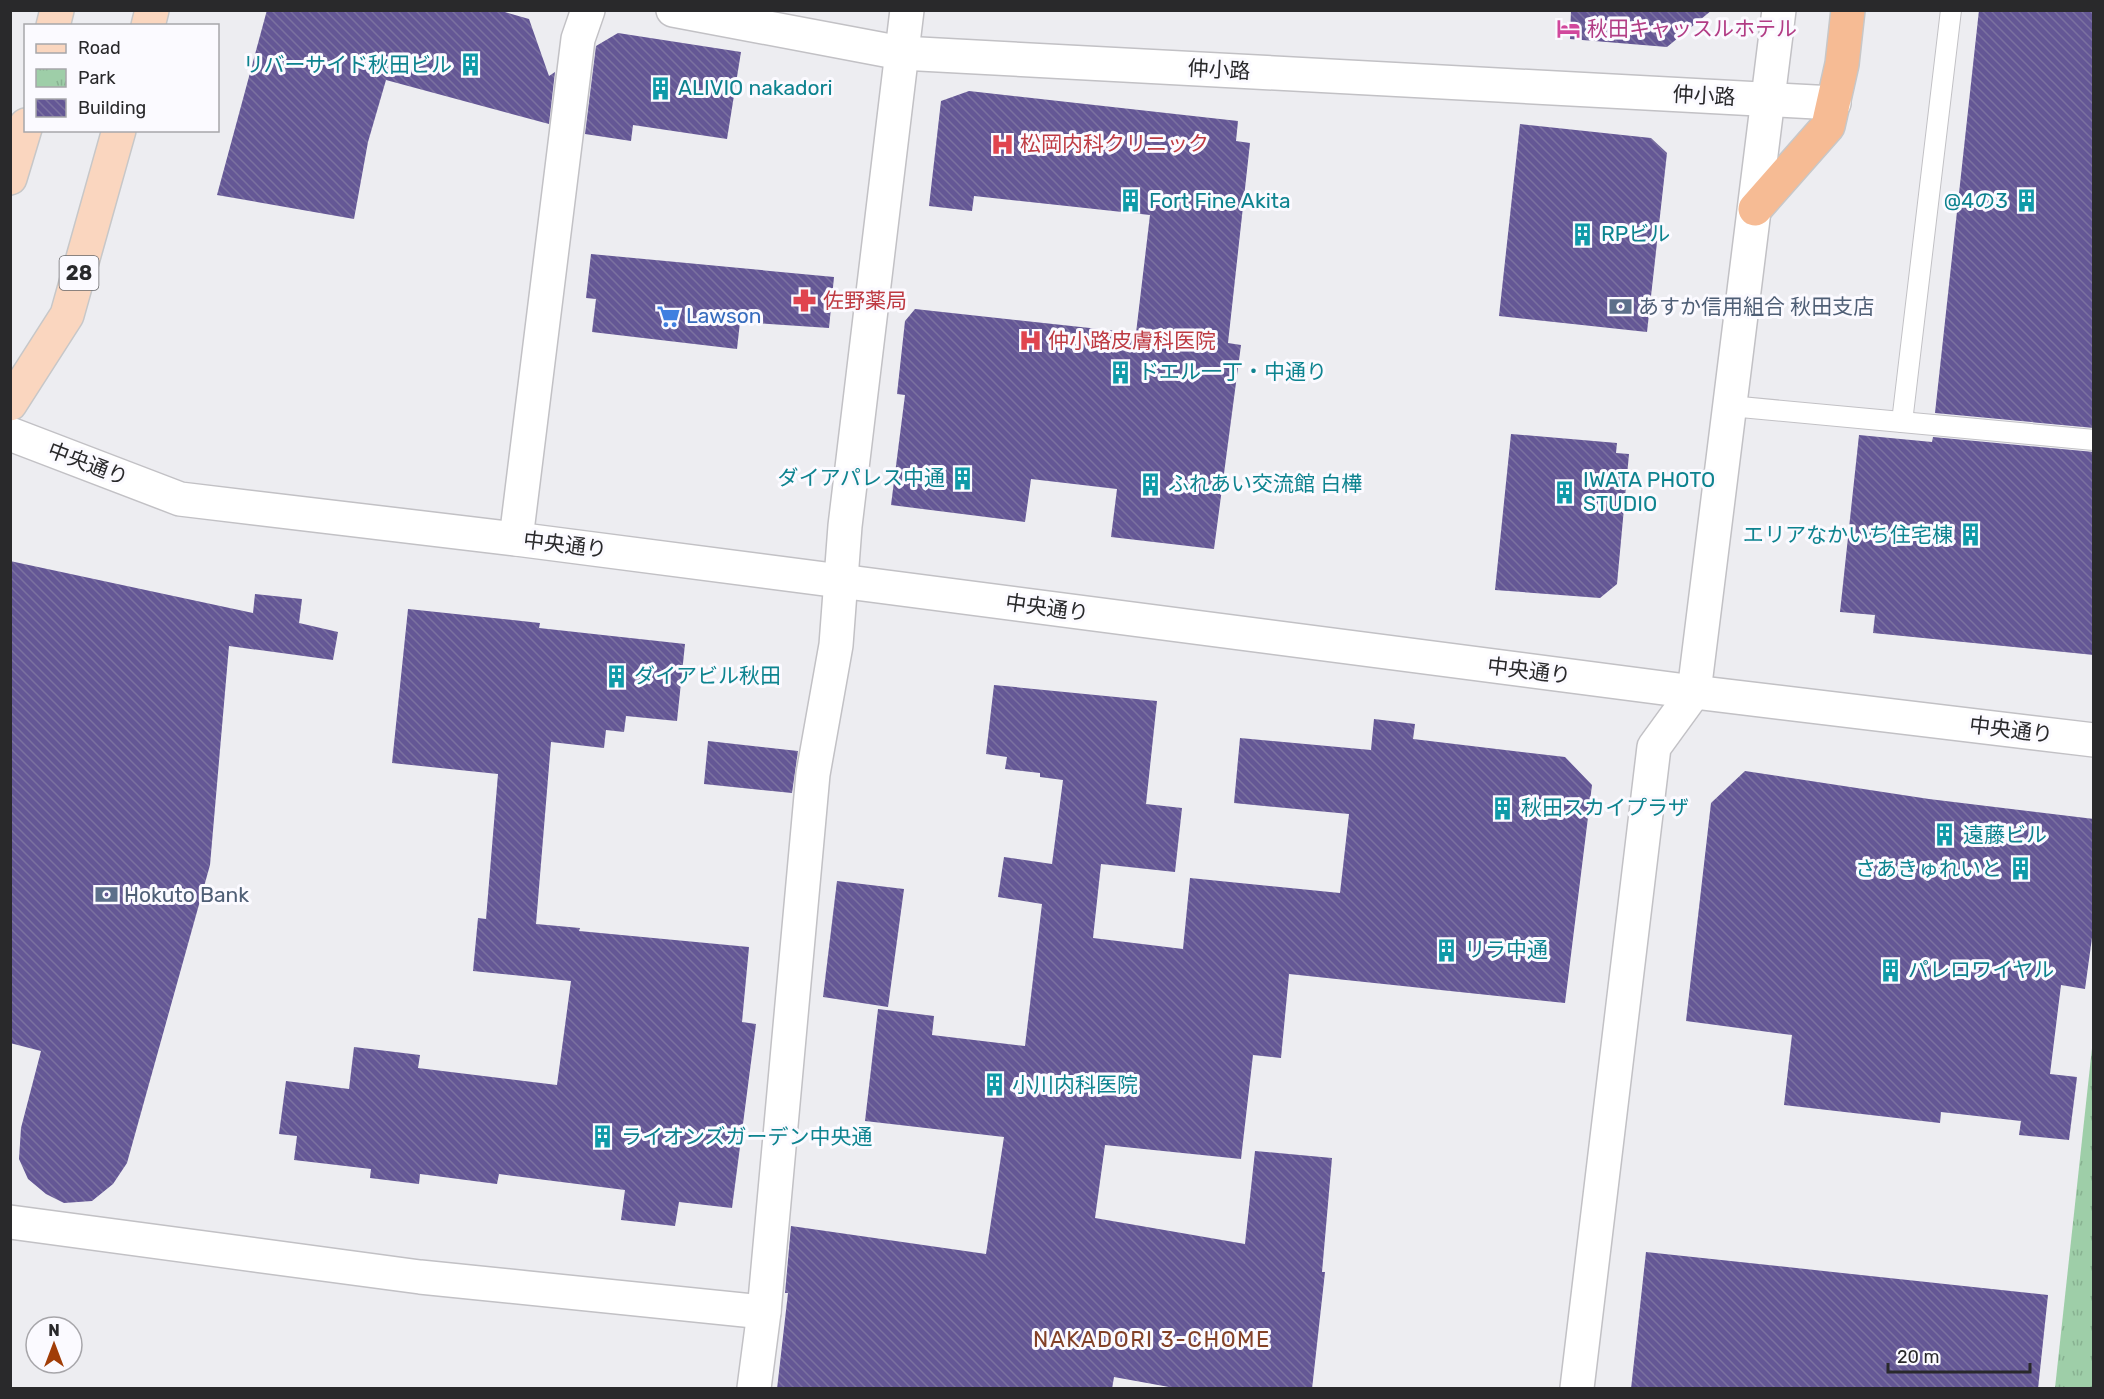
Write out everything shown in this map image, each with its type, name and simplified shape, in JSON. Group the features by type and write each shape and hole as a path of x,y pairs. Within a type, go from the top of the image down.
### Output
{"highway":[{"path":"1755,209 1828,126 1834,103 1848,10"}],"main road":[{"path":"10,178 24,132"},
{"name":"28","path":"10,404 67,315 118,132"}],"street":[{"path":"516,539 578,39 588,10"},
{"name":"仲小路","path":"674,10 901,53 1834,103"},
{"path":"754,1389 764,1312 813,774 836,645 845,526 907,10"},
{"path":"1577,1389 1654,747 1694,692 1779,10"},
{"name":"中央通り","path":"10,434 180,499 516,539 1694,692 2094,740"},
{"path":"10,1222 420,1277 764,1312"}],"lane":[{"path":"1902,422 1951,10"},
{"path":"1730,406 2094,440"}],"green space":[{"path":"2093,1039 2093,1388 2055,1388"}],"building":[{"path":"267,10 498,10 529,19 549,76 555,72 549,124 386,80 368,142 354,219 217,195"},
{"path":"1571,10 1712,10 1667,47 1570,39"},
{"name":"@4の3","path":"1979,10 2094,10 2094,428 1935,413"},
{"name":"ALIVIO nakadori","path":"618,33 741,52 727,139 633,125 631,141 585,134 596,46"},
{"path":"969,91 1238,121 1236,141 1250,143 1228,343 1241,345 1214,549 1111,537 1117,489 1031,479 1025,522 891,505 905,395 897,394 905,321 915,309 1136,333 1150,215 974,196 972,211 929,206 941,101"},
{"name":"RPビル","path":"1520,124 1651,138 1667,153 1647,332 1499,316"},
{"name":"Lawson","path":"591,254 834,277 829,328 740,322 737,349 592,332 596,299 586,298"},
{"name":"IWATA PHOTO STUDIO","path":"1511,434 1617,443 1616,453 1629,454 1617,584 1600,598 1495,590"},
{"name":"エリアなかいち住宅棟","path":"1859,435 1932,442 1933,437 2094,452 2094,655 1873,633 1875,615 1840,612"},
{"name":"Hokuto Bank","path":"10,561 253,613 255,594 302,599 299,623 338,632 333,660 229,646 210,865 127,1163 113,1184 92,1201 64,1203 46,1194 28,1179 19,1159 21,1128 41,1051 10,1043"},
{"path":"408,609 540,623 539,628 685,644 677,721 626,716 624,732 606,730 604,748 551,742 536,924 580,928 579,931 749,947 742,1022 756,1024 732,1208 679,1202 675,1226 621,1220 625,1190 499,1174 497,1184 420,1174 419,1184 370,1178 371,1169 294,1160 297,1136 279,1134 286,1081 349,1089 354,1047 420,1055 418,1068 557,1085 571,981 473,971 478,918 486,919 498,774 392,763"},
{"path":"994,685 1157,701 1146,804 1182,808 1175,872 1101,864 1093,938 1183,949 1190,878 1340,893 1349,814 1234,803 1240,738 1371,750 1374,719 1415,724 1413,739 1565,757 1592,785 1565,1003 1289,974 1281,1058 1253,1055 1241,1159 1105,1145 1095,1218 1245,1244 1255,1151 1332,1158 1322,1272 1325,1272 1312,1389 1180,1389 1114,1377 1112,1389 777,1389 788,1293 785,1293 791,1226 986,1254 1004,1137 865,1121 878,1009 934,1016 932,1035 1025,1046 1042,904 998,897 1004,857 1052,864 1063,780 1040,777 1040,773 1005,769 1007,757 986,754"},
{"path":"708,741 798,751 792,793 704,784"},
{"path":"1745,771 1929,799 2094,819 2094,923 2085,989 2061,985 2050,1074 2077,1077 2069,1140 2019,1135 2021,1121 1941,1112 1940,1123 1784,1105 1792,1035 1686,1021 1711,803"},
{"path":"837,881 904,889 888,1007 823,997"},
{"path":"1646,1252 2048,1295 2038,1389 1631,1389"}],"place":[{"name":"秋田キャッスルホテル","path":"1569,29"},
{"name":"リバーサイド秋田ビル","path":"470,65"},
{"name":"ALIVIO nakadori","path":"660,88"},
{"name":"松岡内科クリニック","path":"1002,144"},
{"name":"Fort Fine Akita","path":"1131,201"},
{"name":"@4の3","path":"2026,201"},
{"name":"RPビル","path":"1583,234"},
{"name":"佐野薬局","path":"805,301"},
{"name":"あすか信用組合 秋田支店","path":"1620,307"},
{"name":"Lawson","path":"668,316"},
{"name":"仲小路皮膚科医院","path":"1030,341"},
{"name":"ドエル一丁・中通り","path":"1120,372"},
{"name":"ダイアパレス中通","path":"963,478"},
{"name":"ふれあい交流館 白樺","path":"1150,484"},
{"name":"IWATA PHOTO STUDIO","path":"1565,492"},
{"name":"エリアなかいち住宅棟","path":"1971,535"},
{"name":"ダイアビル秋田","path":"616,676"},
{"name":"秋田スカイプラザ","path":"1503,808"},
{"name":"遠藤ビル","path":"1945,835"},
{"name":"さあきゅれいと","path":"2020,869"},
{"name":"Hokuto Bank","path":"106,895"},
{"name":"リラ中通","path":"1446,950"},
{"name":"パレロワイヤル","path":"1890,970"},
{"name":"小川内科医院","path":"994,1085"},
{"name":"ライオンズガーデン中央通","path":"603,1137"}],"district":[{"name":"NAKADORI 3-CHOME","path":"1152,1339"}]}
